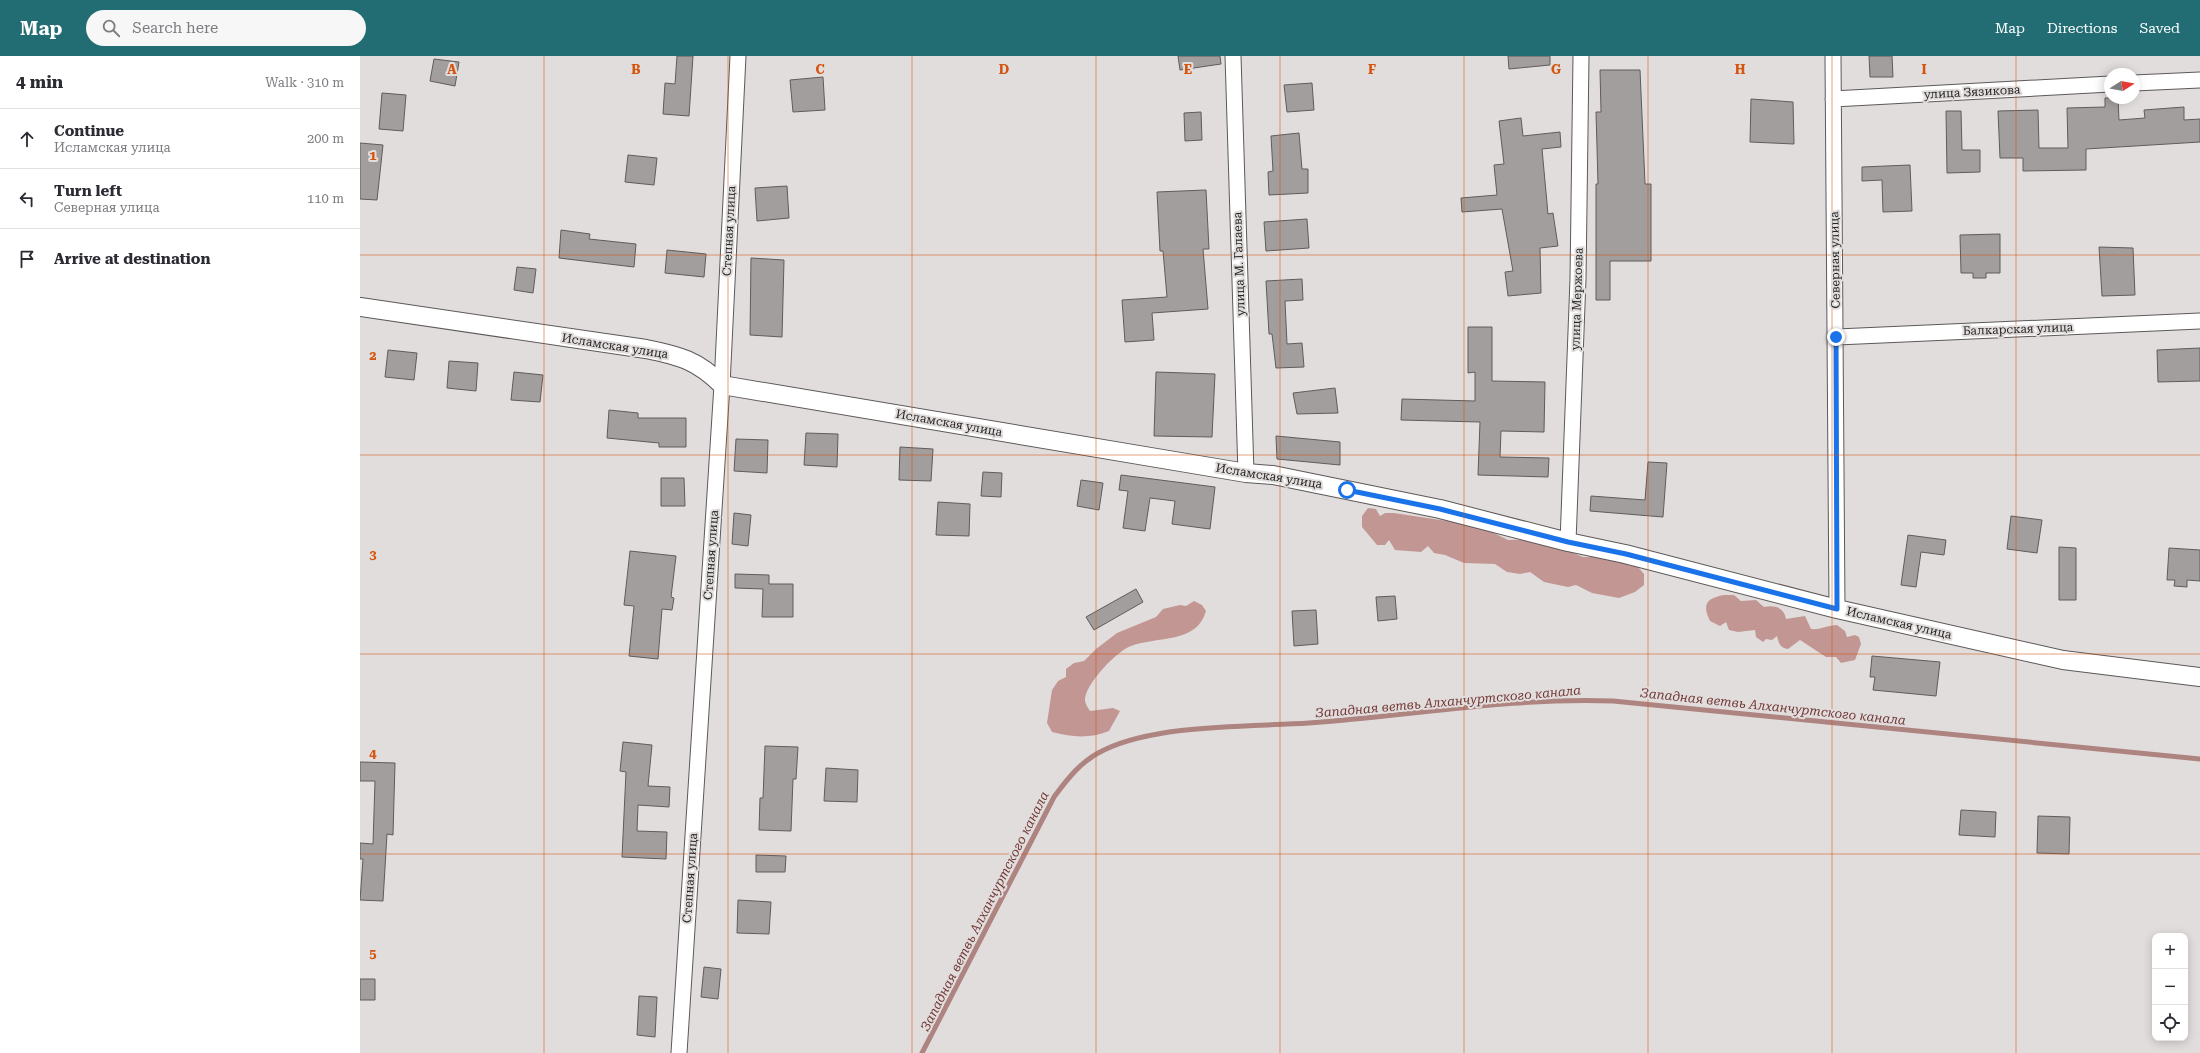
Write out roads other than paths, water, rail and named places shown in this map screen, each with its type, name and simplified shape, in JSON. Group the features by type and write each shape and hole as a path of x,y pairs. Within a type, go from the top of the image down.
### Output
{"street":[{"name":"Степная улица","path":"679,1053 722,384 738,56"},
{"name":"улица М. Галаева","path":"1233,56 1246,473"},
{"name":"улица Мержоева","path":"1568,542 1578,279 1581,56"},
{"name":"Северная улица","path":"1833,56 1837,609"},
{"path":"2140,83 2200,80"},
{"name":"улица Зязикова","path":"1833,99 2104,84"},
{"name":"Исламская улица","path":"360,307 668,354 691,361 706,369 722,384 1246,473 1273,475 1440,509 1568,542 1626,554 1837,609 2063,660 2200,677"},
{"name":"Балкарская улица","path":"1836,337 2200,321"}],"waterway":[{"name":"Западная ветвь Алханчуртского канала","path":"922,1053 1054,797 1076,770 1096,754 1126,742 1150,735 1204,728 1347,720 1499,704 1613,701 2200,759"}]}
